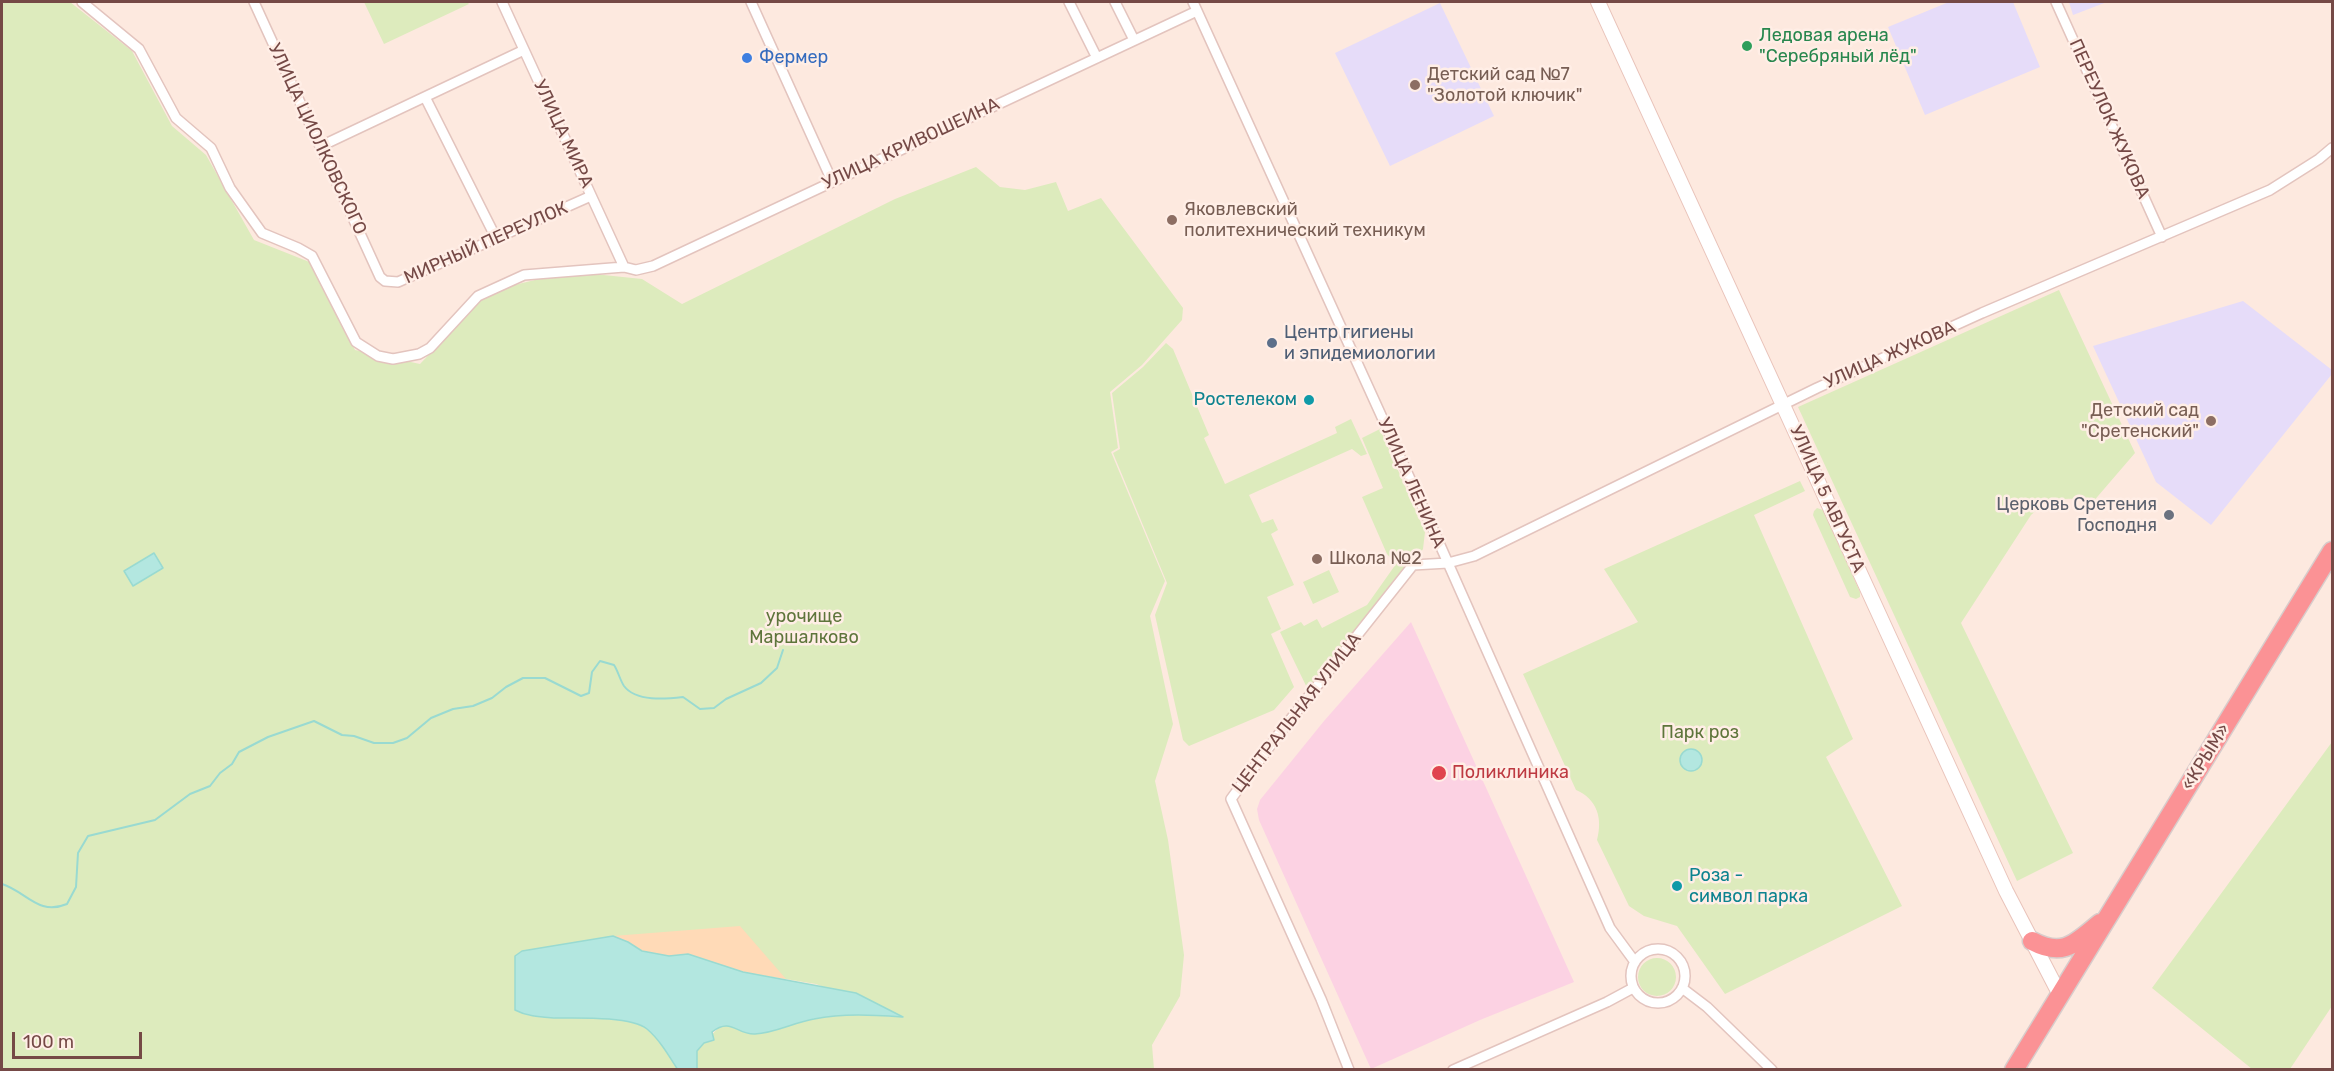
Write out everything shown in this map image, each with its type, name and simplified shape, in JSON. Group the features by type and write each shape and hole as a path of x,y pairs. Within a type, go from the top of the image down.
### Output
{"highway":[{"name":"«КРЫМ»","path":"2014,1070 2332,551"},
{"name":"«КРЫМ»","path":"2081,963 2104,933 2332,560"},
{"path":"2032,941 2045,948 2063,949 2108,916"}],"street":[{"name":"УЛИЦА КРИВОШЕИНА","path":"82,2 139,50 176,118 211,148 230,188 262,233 312,256 356,342 372,353 393,359 419,354 430,348 478,296 524,275 624,267 636,270 653,266 1134,40 1195,6"},
{"name":"УЛИЦА ЦИОЛКОВСКОГО","path":"254,2 380,277"},
{"name":"УЛИЦА МИРА","path":"502,2 624,267"},
{"path":"751,2 832,181"},
{"path":"1069,2 1096,58"},
{"path":"1115,2 1134,40"},
{"name":"УЛИЦА 5 АВГУСТА","path":"1598,2 2006,891 2060,995"},
{"name":"ПЕРЕУЛОК ЖУКОВА","path":"2056,2 2162,237"},
{"name":"УЛИЦА ЛЕНИНА","path":"1195,6 1448,563 1610,928 1635,962"},
{"path":"321,146 524,50"},
{"path":"425,97 496,238"},
{"name":"УЛИЦА ЖУКОВА","path":"1448,563 1474,556 1784,404 1982,313 2270,190 2319,159 2332,147"},
{"name":"МИРНЫЙ ПЕРЕУЛОК","path":"380,277 392,283 398,282 591,196"},
{"name":"ЦЕНТРАЛЬНАЯ УЛИЦА","path":"1349,1070 1321,999 1231,799 1278,735 1413,565 1448,563"},
{"path":"1651,950 1671,953 1684,968 1685,978 1682,988 1668,1002 1658,1004 1647,1002 1633,988 1631,970 1635,962 1641,954 1651,950"},
{"path":"1453,1070 1607,1002 1633,988"},
{"path":"1682,988 1707,1006 1772,1070"}],"shaded area":[{"path":"1949,2 2013,2 2040,67 1925,115 1888,27"},
{"path":"2069,2 2107,2 2073,15"},
{"name":"Детский сад №7 \"Золотой ключик\"","path":"1440,3 1494,116 1390,166 1335,53"},
{"name":"Детский сад \"Сретенский\"","path":"2243,301 2332,370 2332,374 2211,525 2156,482 2093,346"},
{"path":"1411,622 1574,982 1480,1020 1371,1069 1259,820 1257,809 1260,800 1324,721"}],"green space":[{"name":"урочище Маршалково","path":"2,2 70,2 132,51 172,126 206,155 254,240 312,263 355,350 420,364 490,291 543,278 594,274 642,279 682,304 895,199 976,167 1000,187 1025,190 1056,182 1068,211 1101,198 1183,308 1182,320 1142,365 1110,392 1118,448 1111,452 1165,581 1150,616 1173,724 1155,781 1168,840 1184,955 1180,996 1152,1045 1154,1069 697,1069 697,1051 720,1026 731,1026 754,1034 813,1019 850,1014 901,1017 816,984 743,972 688,954 669,956 613,936 522,951 515,956 515,1010 540,1017 617,1020 639,1025 656,1038 678,1069 2,1070"},
{"path":"364,2 467,2 469,4 384,44"},
{"path":"2059,290 2135,453 2092,503 2075,499 2060,500 2045,505 2031,515 1961,623 2073,853 2017,881 1798,407"},
{"path":"1166,343 1173,349 1209,435 1204,438 1225,484 1337,433 1335,427 1351,419 1367,454 1361,456 1352,449 1249,495 1262,523 1273,519 1278,530 1271,534 1294,585 1267,597 1281,629 1271,634 1294,687 1274,710 1189,746 1183,740 1155,615 1167,583 1113,453 1120,449 1112,393 1143,367"},
{"path":"1380,429 1425,532 1423,549 1310,694 1280,632 1301,622 1304,626 1317,619 1322,628 1367,605 1396,564 1387,554 1362,497 1383,488 1362,438"},
{"name":"Парк роз","path":"1800,481 1805,491 1754,515 1853,739 1826,757 1902,906 1725,994 1677,926 1644,916 1629,906 1597,840 1599,817 1597,810 1589,799 1576,790 1523,674 1638,622 1604,569"},
{"path":"1817,508 1823,510 1860,592 1860,597 1856,599 1850,597 1813,515"},
{"path":"1329,570 1339,592 1313,604 1303,582"},
{"path":"2332,742 2332,1006 2290,1069 2252,1069 2152,988"},
{"path":"1657,958 1670,964 1676,977 1670,990 1657,996 1644,990 1638,977 1644,964"}],"sand":[{"path":"740,926 786,979 743,972 688,954 669,956 642,951 613,936"}],"water":[{"path":"154,553 163,568 133,586 124,571"},
{"path":"1691,749 1699,752 1702,760 1699,768 1691,771 1683,768 1680,760 1683,752"},
{"path":"613,936 642,951 669,956 688,954 743,972 856,993 903,1017 858,1015 825,1017 755,1034 724,1026 712,1032 714,1040 704,1043 697,1051 697,1069 678,1070 656,1038 639,1025 617,1020 540,1017 515,1010 515,956 522,951"}],"waterway":[{"path":"2,884 40,905 57,907 67,904 76,887 78,853 88,836 155,820 190,794 210,786 220,773 232,764 239,752 268,737 314,721 342,735 354,736 374,743 393,743 407,738 431,718 492,698 523,678 545,678 581,696 589,693 592,672 600,661 614,665 624,686 636,695 652,698 683,697 700,709 714,708 726,699 761,683 777,668 783,650"}],"place":[{"name":"Ледовая арена \"Серебряный лёд\"","path":"1747,46"},
{"name":"Фермер","path":"747,58"},
{"name":"Детский сад №7 \"Золотой ключик\"","path":"1415,85"},
{"name":"Яковлевский политехнический техникум","path":"1172,220"},
{"name":"Центр гигиены и эпидемиологии","path":"1272,343"},
{"name":"Ростелеком","path":"1309,400"},
{"name":"Детский сад \"Сретенский\"","path":"2211,421"},
{"name":"Церковь Сретения Господня","path":"2169,515"},
{"name":"Школа №2","path":"1317,559"},
{"name":"Поликлиника","path":"1439,773"},
{"name":"Роза - символ парка","path":"1677,886"}]}
